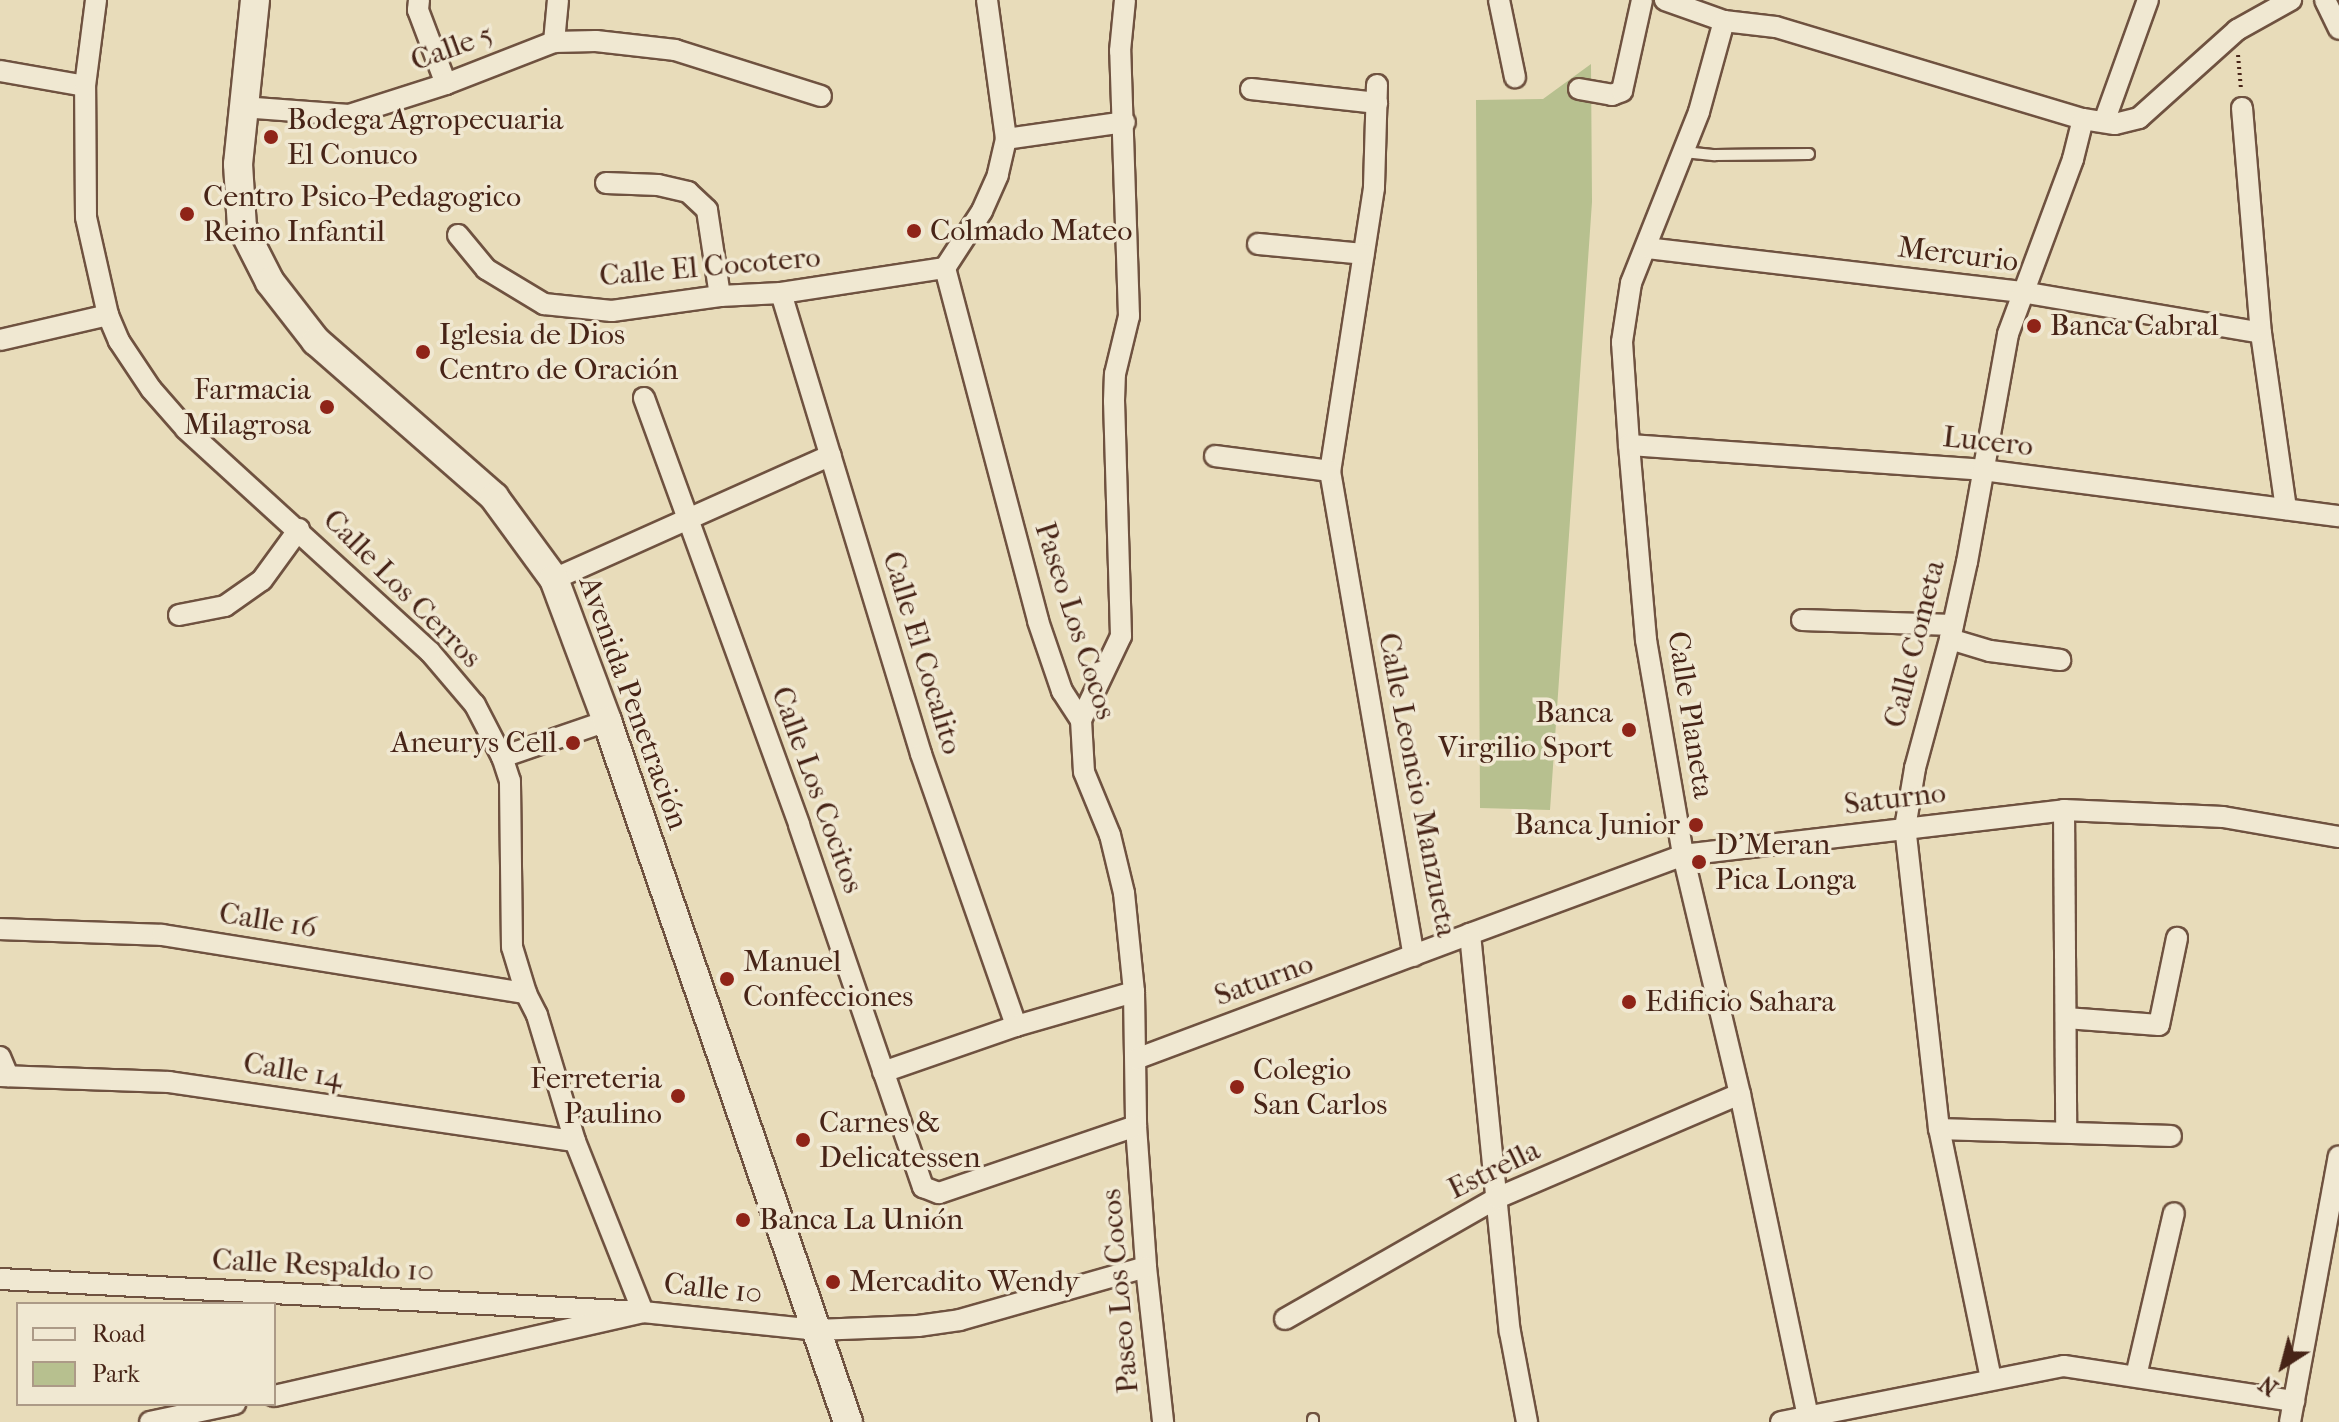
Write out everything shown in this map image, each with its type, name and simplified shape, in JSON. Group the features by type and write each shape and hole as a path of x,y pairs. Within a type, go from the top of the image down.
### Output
{"street":[{"name":"Calle Los Cerros","path":"96,0 85,86 86,217 108,315 119,341 151,389 186,429 246,487 299,529 430,652 475,705 502,757 510,781 512,947 526,993 537,1015 575,1141 643,1312"},
{"name":"Avenida Penetración","path":"255,0 238,164 242,227 270,282 316,341 428,435 494,497 554,579 607,721 848,1422"},
{"path":"419,0 418,10 446,84"},
{"path":"554,42 558,0"},
{"path":"945,268 982,211 998,175 1006,139 987,0"},
{"path":"1081,720 1121,636 1114,401 1115,374 1129,316 1125,122 1120,51 1125,0"},
{"path":"1499,0 1515,77"},
{"path":"1579,89 1612,95 1622,91 1642,0"},
{"path":"1665,0 1776,27 2083,119 2115,124 2139,118 2237,30 2291,0"},
{"path":"2104,122 2148,0"},
{"path":"2325,0 2339,29"},
{"name":"Calle Planeta","path":"1713,11 1699,112 1631,283 1622,342 1629,445 1646,640 1683,855 1740,1094 1809,1420"},
{"name":"Calle 5","path":"242,107 349,115 446,84 554,42 596,41 675,50 821,96"},
{"path":"0,71 85,86"},
{"name":"Calle Leoncio Manzueta","path":"1251,89 1377,94 1374,188 1330,471 1414,956 1470,934 1510,1332 1527,1422"},
{"path":"2242,108 2261,333 2286,509"},
{"name":"Calle Cometa","path":"1991,1379 1939,1129 1905,828 1915,768 1952,632 2008,334 2073,159 2083,119"},
{"path":"1006,139 1125,122"},
{"path":"606,183 658,185 688,192 707,210 720,296"},
{"name":"Calle El Cocotero","path":"458,235 486,269 544,304 612,311 720,296 781,293 945,268"},
{"path":"1258,244 1364,254"},
{"name":"Mercurio","path":"1647,248 2022,292 2261,333"},
{"name":"Paseo Los Cocos","path":"945,268 1038,621 1062,691 1081,720 1084,772 1110,835 1124,893 1134,992 1136,1126 1146,1267 1163,1422"},
{"name":"Calle El Cocalito","path":"781,293 921,754 1016,1026"},
{"path":"0,340 108,315"},
{"name":"Calle Los Cocitos","path":"644,398 799,825 923,1187 939,1193 1136,1126"},
{"name":"Lucero","path":"1629,445 1983,470 2339,516"},
{"path":"554,579 831,455"},
{"path":"1215,456 1330,471"},
{"path":"179,615 225,606 262,580 299,529"},
{"path":"1802,620 1952,632 1990,651 2060,660"},
{"path":"502,757 607,721"},
{"path":"2064,810 2066,1132"},
{"name":"Saturno","path":"1470,934 1683,855 2064,810 2223,817 2339,837"},
{"name":"Calle 16","path":"0,929 162,935 526,993"},
{"path":"2066,1018 2159,1025 2177,938"},
{"name":"Saturno","path":"1136,1059 1414,956"},
{"path":"883,1072 1016,1026 1134,992"},
{"name":"Calle 14","path":"3,1070 169,1082 575,1141"},
{"name":"Estrella","path":"1285,1319 1497,1198 1740,1094"},
{"path":"1939,1129 2171,1136"},
{"path":"2290,1422 2339,1156"},
{"path":"2136,1376 2174,1213"},
{"name":"Calle 10","path":"276,1396 643,1312 816,1330 918,1326 960,1320 1146,1267"},
{"name":"Calle Respaldo 10","path":"0,1279 643,1312"},
{"path":"1781,1422 1809,1420 1991,1379 2064,1366 2294,1401"},
{"path":"150,1422 226,1406"}],"lane":[{"path":"1684,152 1715,155 1809,154"}],"path":[{"path":"2237,30 2242,108"}],"green space":[{"path":"1591,64 1592,202 1550,810 1480,808 1476,100 1543,99"}],"place":[{"name":"Bodega Agropecuaria El Conuco","path":"271,137"},
{"name":"Centro Psico-Pedagogico Reino Infantil","path":"187,214"},
{"name":"Colmado Mateo","path":"914,231"},
{"name":"Banca Cabral","path":"2034,326"},
{"name":"Iglesia de Dios Centro de Oración","path":"423,352"},
{"name":"Farmacia Milagrosa","path":"327,407"},
{"name":"Banca Virgilio Sport","path":"1629,730"},
{"name":"Aneurys Cell","path":"573,743"},
{"name":"Banca Junior","path":"1696,825"},
{"name":"D'Meran Pica Longa","path":"1699,862"},
{"name":"Manuel Confecciones","path":"727,979"},
{"name":"Edificio Sahara","path":"1629,1002"},
{"name":"Colegio San Carlos","path":"1237,1087"},
{"name":"Ferreteria Paulino","path":"678,1096"},
{"name":"Carnes & Delicatessen","path":"803,1140"},
{"name":"Banca La Unión","path":"743,1220"},
{"name":"Mercadito Wendy","path":"833,1282"}]}
